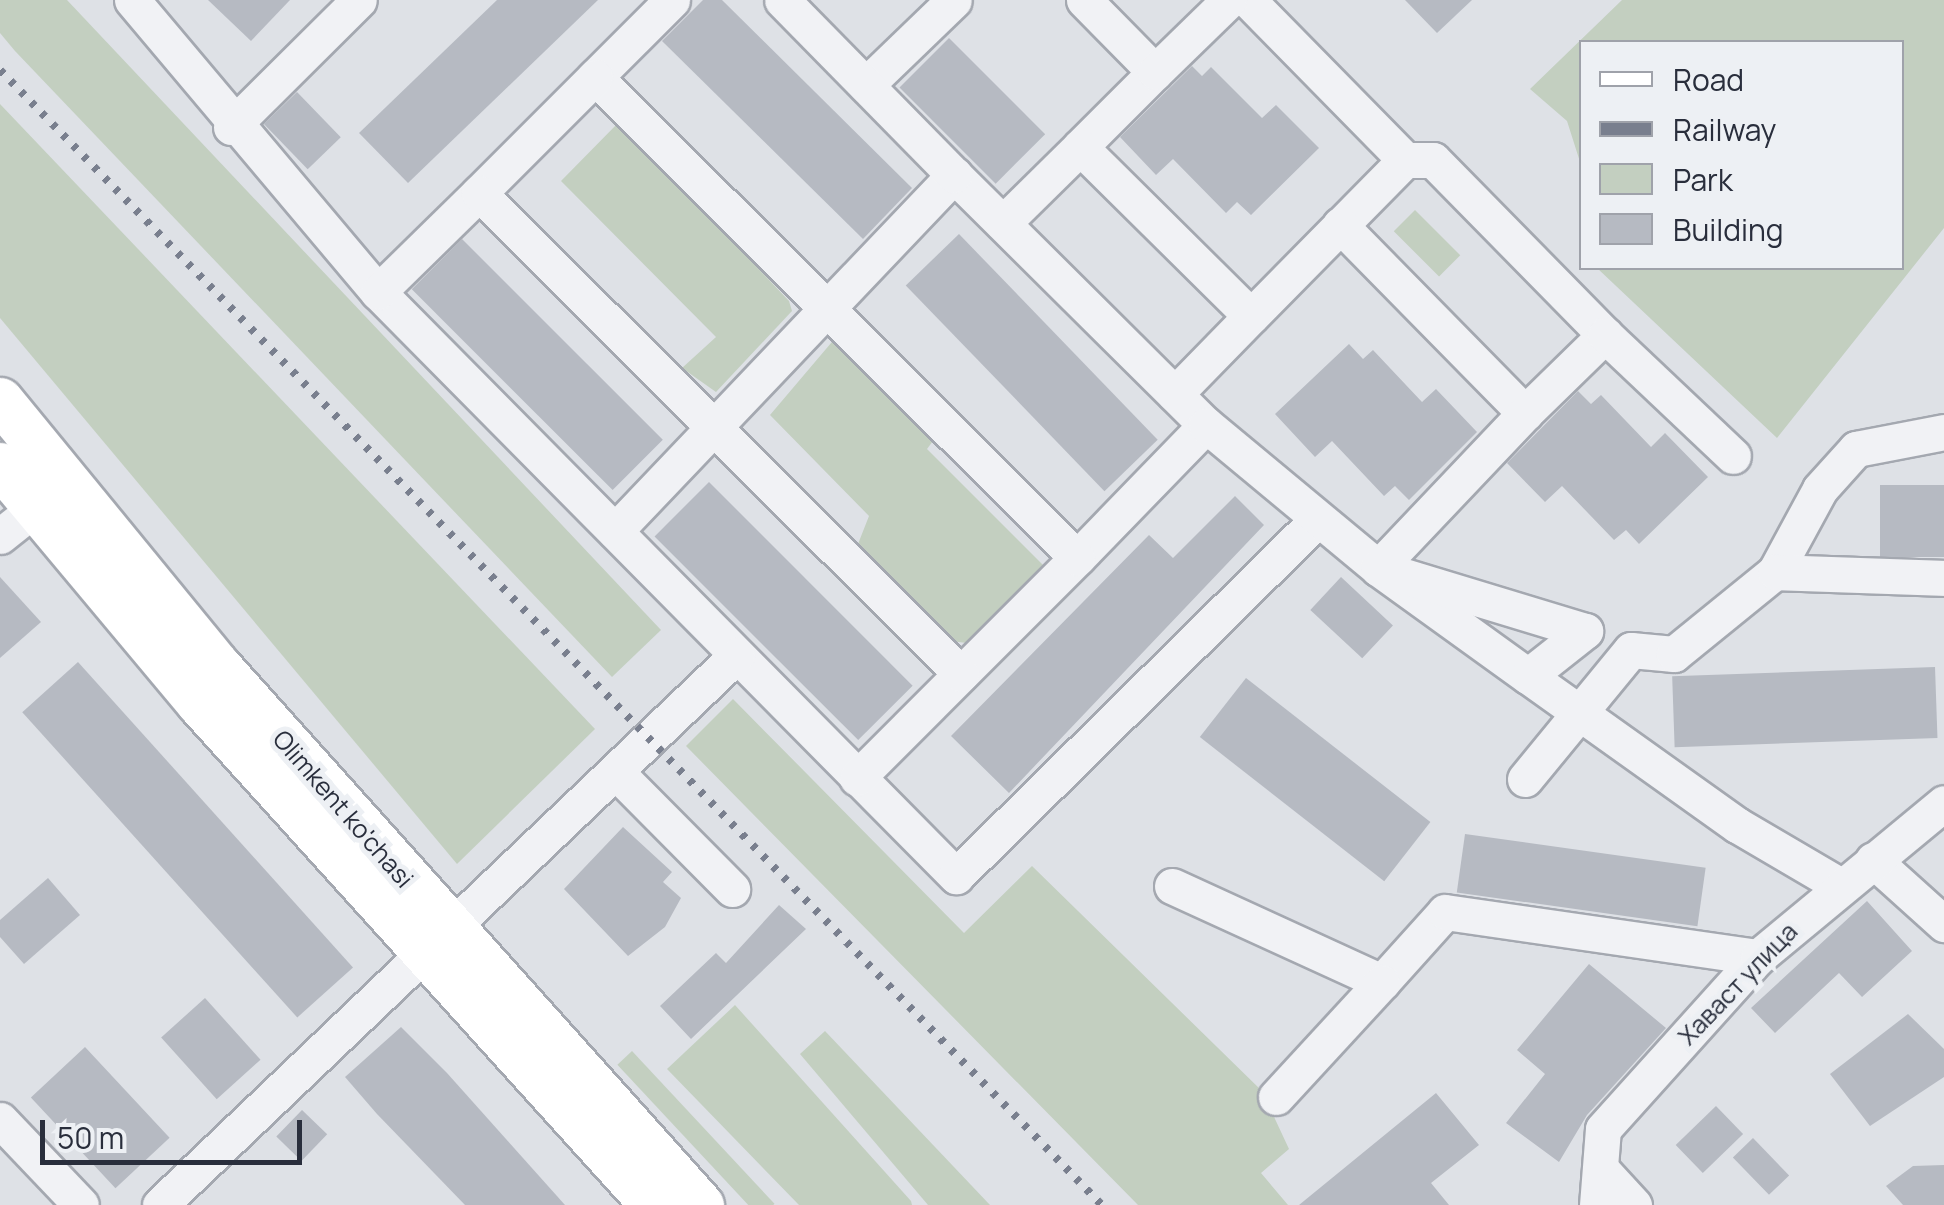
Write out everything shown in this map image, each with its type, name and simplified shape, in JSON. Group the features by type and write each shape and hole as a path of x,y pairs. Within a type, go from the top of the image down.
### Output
{"main road":[{"name":"Olimkent ko'chasi","path":"0,400 653,1205"},
{"name":"Olimkent ko'chasi","path":"0,466 17,522 701,1205"}],"street":[{"path":"132,0 231,127 378,292 956,876 1318,519"},
{"path":"231,127 359,0"},
{"path":"378,292 672,0"},
{"path":"782,0 1206,425 1318,519 1578,718 1841,886"},
{"path":"866,85 954,0"},
{"path":"1084,0 1154,72"},
{"path":"1003,223 1228,0"},
{"path":"1248,0 1405,160"},
{"path":"594,78 1077,558"},
{"path":"1080,146 1252,316"},
{"path":"1175,394 1405,160 1434,160 1605,335 1733,456"},
{"path":"615,531 954,175"},
{"path":"479,193 961,674"},
{"path":"1340,225 1525,413"},
{"path":"1378,568 1605,335"},
{"path":"858,778 1206,425"},
{"path":"1525,779 1632,650 1674,654 1775,572 1820,489 1856,449 1944,432"},
{"path":"1378,568 1585,631 1528,676"},
{"path":"1775,572 1944,578"},
{"path":"160,1205 434,938 616,772 736,655"},
{"path":"616,772 732,889"},
{"name":"Хаваст улица","path":"1597,1205 1603,1129 1758,956 1944,803"},
{"path":"1873,860 1944,924"},
{"path":"1172,886 1382,982"},
{"path":"1276,1098 1445,912 1758,956"},
{"path":"0,1120 81,1205"},
{"path":"1601,1170 1634,1205"}],"green space":[{"path":"0,0 67,0 661,630 612,677 15,51 0,33"},
{"path":"1622,0 1944,0 1944,228 1777,438 1599,270 1904,270 1904,40 1581,40"},
{"path":"1579,42 1579,159 1567,121 1530,89"},
{"path":"0,104 595,729 457,864 0,318"},
{"path":"619,122 789,301 792,311 716,392 682,368 716,337 561,181"},
{"path":"1415,210 1460,255 1439,276 1394,231"},
{"path":"837,336 939,433 927,449 1046,568 967,643 950,641 858,544 869,516 770,415"},
{"path":"733,699 964,933 1032,866 1262,1091 1289,1149 1261,1173 1288,1205 1138,1205 686,746"},
{"path":"735,1005 912,1205 799,1205 667,1069"},
{"path":"825,1031 990,1205 928,1205 800,1054"},
{"path":"632,1051 775,1204 748,1205 617,1065"}],"building":[{"path":"208,0 290,0 251,41"},
{"path":"497,0 598,0 408,183 359,133"},
{"path":"703,0 722,0 912,188 863,239 662,41"},
{"path":"1405,0 1472,0 1437,33"},
{"path":"949,38 1045,134 996,184 900,87"},
{"path":"1192,66 1202,76 1211,67 1262,118 1276,105 1319,148 1251,215 1237,202 1226,213 1173,159 1156,175 1120,137"},
{"path":"297,92 341,137 308,169 264,124"},
{"path":"959,234 1158,440 1104,491 906,285"},
{"path":"462,239 663,440 613,490 412,289"},
{"path":"1349,344 1363,359 1373,350 1422,402 1436,389 1477,432 1409,500 1395,486 1384,496 1332,441 1315,457 1275,414"},
{"path":"1578,391 1591,404 1601,395 1651,447 1665,433 1708,477 1639,544 1626,530 1614,540 1562,486 1545,502 1507,463"},
{"path":"709,482 913,686 858,740 655,536"},
{"path":"1880,485 1944,485 1944,557 1880,557"},
{"path":"1235,496 1264,525 1009,793 951,736 1149,535 1173,558"},
{"path":"0,577 41,622 0,658"},
{"path":"1341,577 1393,625 1362,658 1310,610"},
{"path":"78,662 353,967 297,1018 22,712"},
{"path":"1935,667 1937,738 1675,747 1672,676"},
{"path":"1246,678 1430,822 1384,881 1200,737"},
{"path":"623,827 672,872 663,882 681,898 665,927 628,956 564,889"},
{"path":"1465,834 1706,868 1697,926 1457,892"},
{"path":"48,878 80,915 24,964 0,937 0,920"},
{"path":"1867,901 1912,951 1862,997 1839,973 1775,1033 1751,1008"},
{"path":"779,905 806,929 691,1039 660,1006 716,953 726,963"},
{"path":"1589,964 1666,1028 1587,1115 1559,1162 1506,1123 1545,1074 1517,1050"},
{"path":"205,998 261,1060 217,1099 161,1037"},
{"path":"1908,1014 1944,1049 1944,1077 1870,1126 1830,1074"},
{"path":"401,1027 565,1205 465,1205 377,1114 345,1077"},
{"path":"85,1047 170,1138 115,1188 31,1097"},
{"path":"1436,1093 1479,1145 1431,1183 1449,1205 1299,1205"},
{"path":"1716,1106 1743,1134 1703,1173 1676,1145"},
{"path":"302,1110 327,1134 301,1161 276,1137"},
{"path":"1753,1138 1789,1175 1769,1195 1733,1157"},
{"path":"1944,1165 1944,1205 1903,1205 1886,1186 1913,1166"}],"railway":[{"path":"0,70 1102,1205"}]}
